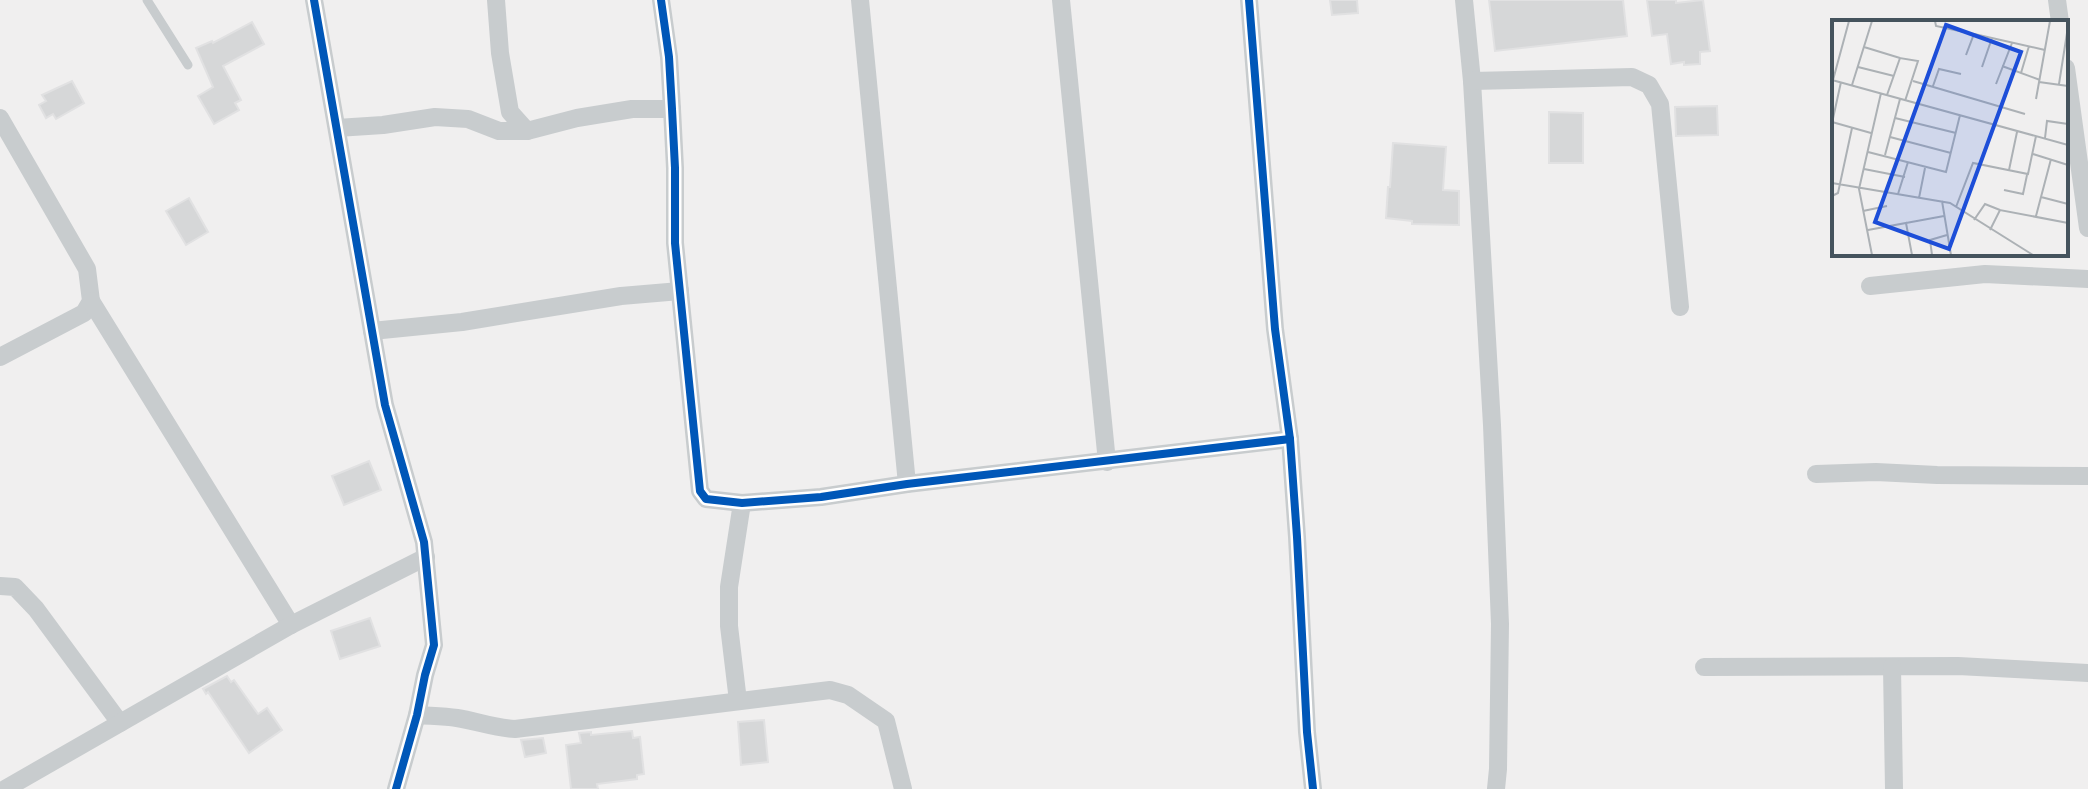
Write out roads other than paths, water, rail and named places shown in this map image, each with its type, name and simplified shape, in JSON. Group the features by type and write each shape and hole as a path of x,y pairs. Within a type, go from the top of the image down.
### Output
{"street":[{"path":"314,0 385,405 426,557 434,645 396,789"},
{"path":"496,0 500,53 510,112 527,131"},
{"path":"661,0 672,109 675,243 700,491 706,499 742,503 821,497 1290,439"},
{"path":"860,0 907,484"},
{"path":"1061,0 1107,462"},
{"path":"1249,0 1275,329 1290,439 1313,789"},
{"path":"1464,0 1472,81 1492,425 1500,624 1496,789"},
{"path":"2057,0 2060,20"},
{"path":"1472,81 1632,77 1649,85 1660,104 1680,307"},
{"path":"2068,83 2088,228"},
{"path":"337,128 435,117 468,119 499,131 527,131 577,118 632,109 672,109"},
{"path":"0,118 87,269 91,301 291,625"},
{"path":"1870,286 1985,274 2088,279"},
{"path":"372,331 476,320 621,296 680,291"},
{"path":"0,357 84,313 91,301"},
{"path":"1816,474 1876,472 2088,476"},
{"path":"738,701 729,626 729,587 742,503"},
{"path":"5,789 291,625 426,557"},
{"path":"0,586 15,587 36,609 120,723"},
{"path":"1704,667 2001,668 2088,673"},
{"path":"1892,667 1894,789"},
{"path":"417,715 454,717 515,729 830,690 848,695 886,721 903,789"}],"lane":[{"path":"147,0 188,65"}]}
